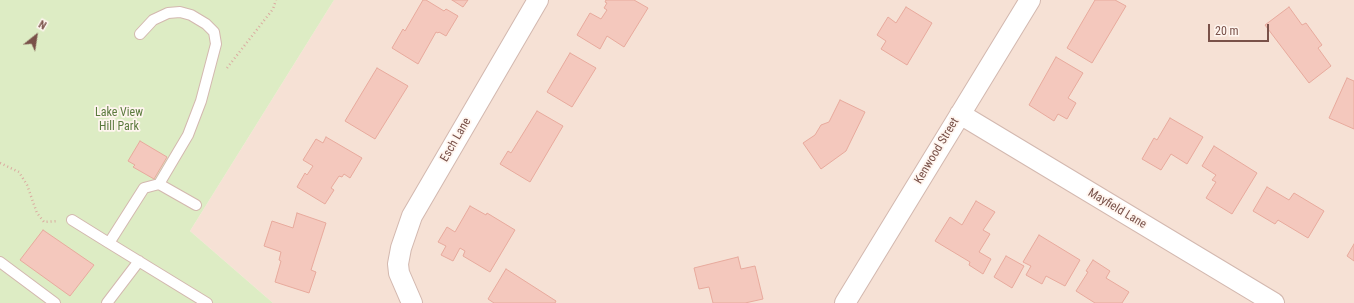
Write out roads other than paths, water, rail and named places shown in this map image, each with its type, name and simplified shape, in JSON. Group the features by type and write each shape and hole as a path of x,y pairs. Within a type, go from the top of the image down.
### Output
{"street":[{"name":"Esch Lane","path":"408,295 399,273 398,264 412,216 538,0"},
{"name":"Kenwood Street","path":"845,303 1030,0"},
{"name":"Mayfield Lane","path":"960,114 1274,303"}],"lane":[{"path":"109,243 144,188 158,184 188,134 201,102 216,44 214,32 206,24 191,15 180,12 168,13 153,20 140,34"},
{"path":"158,184 196,205"},
{"path":"72,220 207,303"},
{"path":"107,303 139,261"},
{"path":"0,262 55,303"}],"park label":[{"name":"Lake View Hill Park","path":"119,120"}]}
